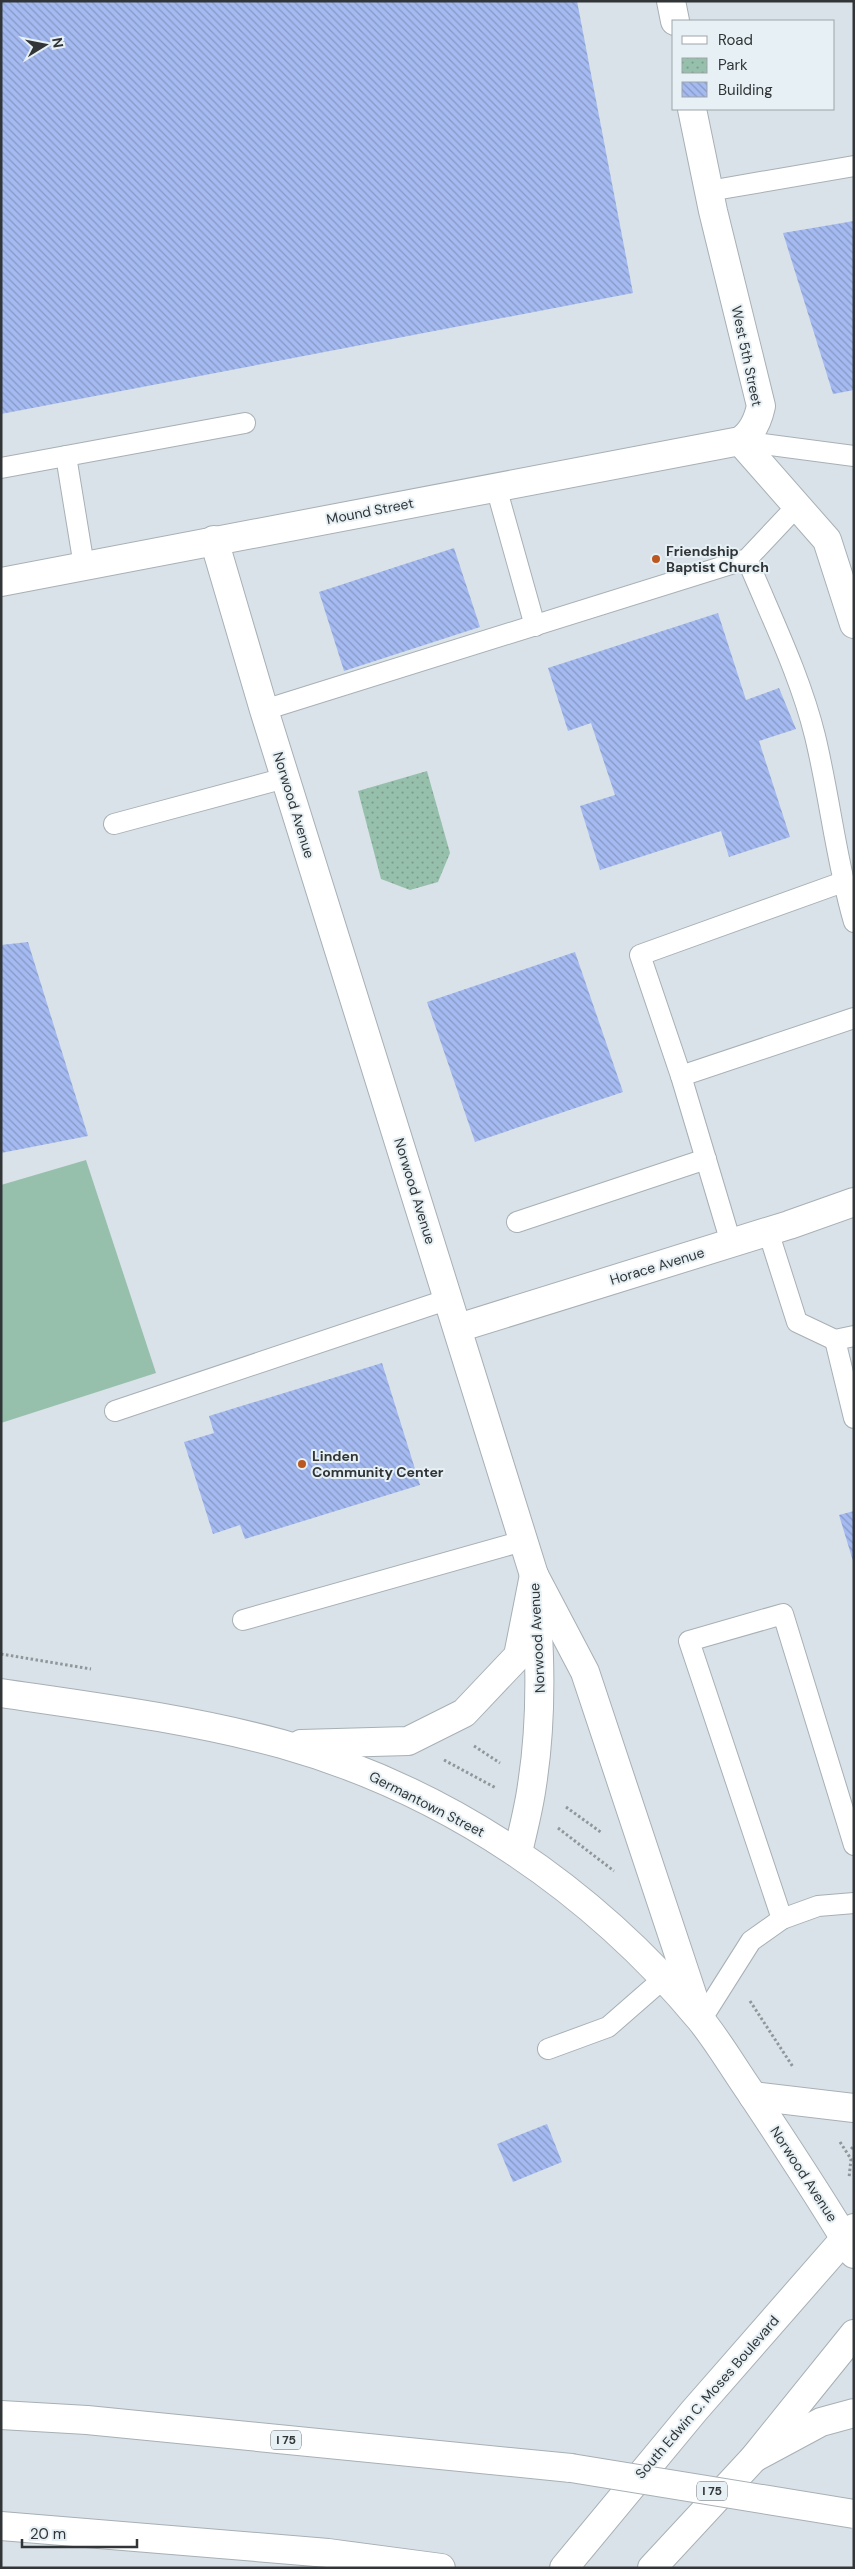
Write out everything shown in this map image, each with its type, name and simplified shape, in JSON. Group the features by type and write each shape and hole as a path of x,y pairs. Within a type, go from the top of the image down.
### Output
{"main road":[{"path":"671,1 675,20"},
{"name":"West 5th Street","path":"692,110 709,191 761,406 758,422 740,441"},
{"path":"740,441 827,540 854,624"},
{"name":"Mound Street","path":"1,582 740,441"},
{"name":"Norwood Avenue","path":"214,540 285,778 534,1574 540,1642 540,1697 532,1784 518,1852"},
{"name":"Horace Avenue","path":"458,1328 779,1228 854,1202"},
{"path":"284,1745 408,1740 464,1713 518,1656 534,1574"},
{"path":"534,1574 585,1672 701,2020"},
{"name":"Germantown Street","path":"1,1693 189,1721 284,1745 375,1776 462,1819 518,1852 563,1886 636,1949 701,2020 753,2096"},
{"path":"753,2096 854,2108"},
{"name":"Norwood Avenue","path":"753,2096 851,2240"},
{"name":"South Edwin C. Moses Boulevard","path":"564,2568 694,2411 851,2240"},
{"path":"652,2568 754,2458 854,2334"},
{"path":"754,2458 821,2422 854,2413"},
{"name":"I 75","path":"1,2415 87,2420 571,2468 854,2514"},
{"path":"1,2526 328,2553 441,2568"}],"lane":[{"path":"709,191 854,166"},
{"path":"1,468 245,423"},
{"path":"740,441 854,456"},
{"path":"66,456 84,566"},
{"path":"496,487 535,626"},
{"path":"264,710 747,559 797,506"},
{"path":"747,559 802,692 815,737 843,882 854,922"},
{"path":"114,824 285,778"},
{"path":"731,1243 681,1076 640,955 843,882"},
{"path":"681,1076 854,1018"},
{"path":"517,1222 706,1159"},
{"path":"779,1228 797,1322 844,1338 854,1418"},
{"path":"115,1411 449,1299"},
{"path":"243,1620 523,1541"},
{"path":"782,1919 689,1641 783,1614 854,1845"},
{"path":"701,2020 752,1941 782,1919 818,1906 854,1903"},
{"path":"548,2049 608,2027 663,1979"}],"path":[{"path":"472,1745 501,1763"},
{"path":"566,1807 610,1839"}],"green space":[{"path":"427,771 450,853 438,882 410,890 381,879 358,791"},
{"path":"86,1160 156,1373 1,1423 1,1185"}],"building":[{"path":"1,1 577,1 633,293 1,414"},
{"path":"854,221 854,390 833,394 783,233"},
{"path":"454,548 480,627 344,671 319,592"},
{"path":"718,613 746,700 779,688 796,729 759,741 790,837 729,857 721,831 600,870 580,806 615,795 591,723 568,731 548,668"},
{"path":"28,942 88,1136 1,1153 1,945"},
{"path":"575,952 623,1092 475,1142 427,1002"},
{"name":"Linden Community Center","path":"382,1363 420,1485 245,1539 240,1525 213,1534 184,1442 214,1433 209,1416"},
{"path":"854,1511 854,1561 853,1561 839,1515"},
{"path":"547,2124 562,2162 513,2182 497,2144"}],"place":[{"name":"Friendship Baptist Church","path":"656,559"},
{"name":"Linden Community Center","path":"302,1464"}]}
